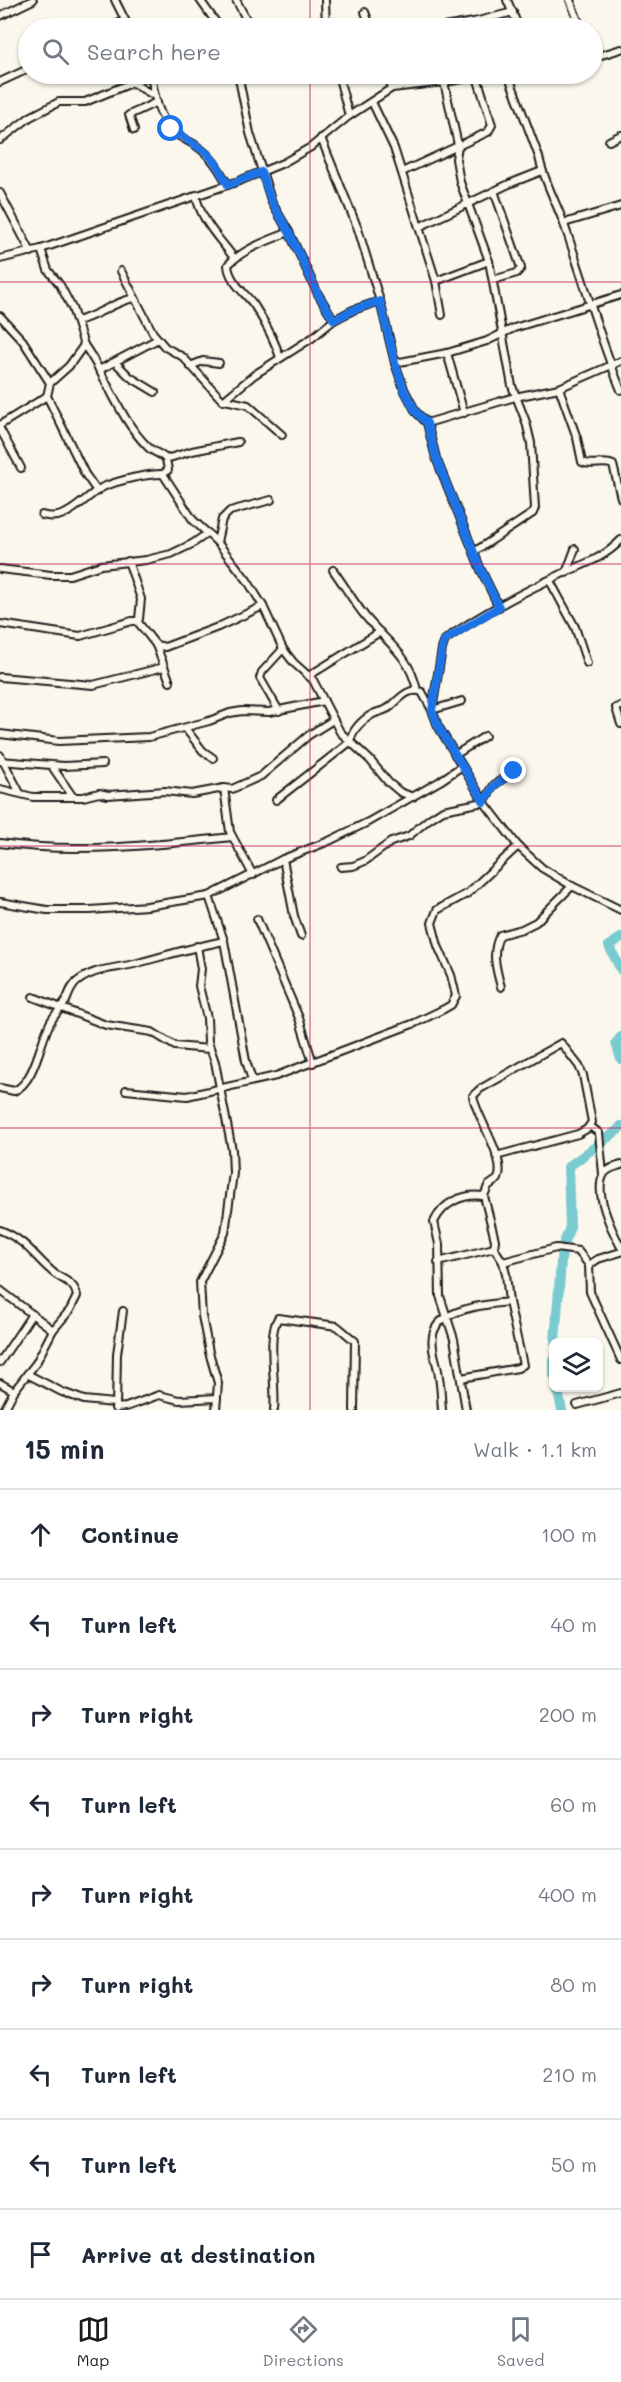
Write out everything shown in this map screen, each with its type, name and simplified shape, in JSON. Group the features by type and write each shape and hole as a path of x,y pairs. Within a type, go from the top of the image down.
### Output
{"street":[{"path":"0,16 33,0"},
{"path":"115,0 125,18"},
{"path":"200,0 213,18"},
{"path":"236,0 246,18"},
{"path":"325,0 326,18"},
{"path":"507,0 515,18"},
{"path":"570,0 577,18"},
{"path":"365,12 367,18"},
{"path":"495,18 513,12"},
{"path":"603,55 620,50 621,58"},
{"path":"0,82 18,74"},
{"path":"0,145 3,138 30,117 59,102 85,102 126,84"},
{"path":"134,84 153,95"},
{"path":"152,84 153,95 171,129 207,153 228,185"},
{"path":"240,84 261,172 272,203 289,232 318,294 334,320"},
{"path":"341,84 349,116"},
{"path":"391,84 392,88"},
{"path":"0,259 41,249 261,172 301,153 349,116 392,88 422,84"},
{"path":"444,84 458,145 456,159 467,204 489,261 501,335 515,398 526,422 531,443 535,508 526,519 474,552"},
{"path":"402,172 488,132 492,125 479,84"},
{"path":"512,84 542,171 564,223 621,390"},
{"path":"134,130 129,115 157,102"},
{"path":"372,102 394,148 402,172 436,281 442,315"},
{"path":"609,141 621,135"},
{"path":"321,138 358,230 380,301 395,363 410,401 427,423 436,458 499,607"},
{"path":"419,227 542,171"},
{"path":"493,280 517,273 521,268 494,191"},
{"path":"0,193 31,252"},
{"path":"196,195 198,205 206,219 234,258"},
{"path":"564,223 620,209"},
{"path":"280,358 263,320 228,270 228,265 234,258 289,232"},
{"path":"41,249 48,270 60,285 77,321 84,345 130,426 148,448 166,459 168,470 163,474 119,482 97,491 65,514 50,518 42,515"},
{"path":"436,281 489,261"},
{"path":"121,271 158,339 165,347 183,357 223,401 248,405 282,435"},
{"path":"395,363 447,353 501,335 514,328 621,295"},
{"path":"77,321 91,318 116,304 135,298"},
{"path":"225,400 254,375 312,338 334,320 353,310 380,301"},
{"path":"0,316 23,341 50,383"},
{"path":"99,370 158,339"},
{"path":"84,345 69,366 50,383 47,396 85,474 97,491"},
{"path":"447,353 464,413"},
{"path":"190,366 203,361 219,363"},
{"path":"427,423 559,388 621,362"},
{"path":"116,363 130,377 155,392"},
{"path":"559,388 577,438 582,462 614,465 621,498"},
{"path":"21,468 0,427 47,396"},
{"path":"166,459 192,451 238,442"},
{"path":"163,474 193,520 217,542 247,580 263,606 283,649 294,663 310,675 333,720 350,742 370,760 388,782 400,792 413,797"},
{"path":"217,542 222,519 230,511 271,500"},
{"path":"0,569 70,575 101,565 146,560 171,554 208,533"},
{"path":"432,710 445,640 499,607 595,561 621,540"},
{"path":"566,573 575,549"},
{"path":"128,561 141,599 139,619"},
{"path":"333,570 365,615 399,651 414,674 417,690 425,695 438,726 455,755 484,802 518,846 542,868 572,886 621,910"},
{"path":"550,581 575,627 587,663"},
{"path":"156,645 165,647 218,627 263,606"},
{"path":"0,624 80,636 137,621 156,645 170,682"},
{"path":"310,675 380,632"},
{"path":"279,711 260,678 262,672 283,649"},
{"path":"0,677 93,685 164,667"},
{"path":"276,800 350,742 351,735 362,722 374,713 388,708 403,695 417,690"},
{"path":"0,734 30,739 91,741 149,737 236,712 279,711 324,701"},
{"path":"432,710 462,702"},
{"path":"621,706 616,708 621,724"},
{"path":"0,789 33,797 73,797 99,793 108,795 165,790 192,794 225,788 232,789 261,777 309,735 333,720"},
{"path":"185,728 198,746 213,758"},
{"path":"455,755 485,736"},
{"path":"0,755 20,793"},
{"path":"2,761 51,765 103,764"},
{"path":"51,765 73,797"},
{"path":"0,902 47,910 90,910 147,906 209,896 283,859 350,832 413,797 462,766"},
{"path":"341,867 365,861 391,842 409,836 443,810 484,802 494,786 514,771"},
{"path":"225,788 232,837 253,875"},
{"path":"0,843 22,846 136,847 232,837"},
{"path":"126,1090 187,1096 276,1076 313,1063 369,1038 415,1023 451,1005 456,996 448,967 433,933 434,916 437,910 468,893 518,846"},
{"path":"283,859 294,916 301,936"},
{"path":"501,987 494,955 500,935 512,933 536,922 572,886"},
{"path":"209,896 224,941 246,1060 252,1080"},
{"path":"257,920 299,1018 313,1063"},
{"path":"0,1088 14,1091 23,1084 39,1054 49,1025 74,985 99,969 135,964 197,946 224,941"},
{"path":"197,946 201,969 199,986 207,1018 209,1049 215,1062 232,1143 233,1173 225,1233 200,1282 202,1316 209,1352 217,1376 216,1410"},
{"path":"33,997 106,1024 152,1032 175,1046 209,1049"},
{"path":"461,1378 518,1368 523,1365 503,1262 494,1248 495,1240 484,1196 488,1186 500,1177 496,1156 473,1096 480,1089 561,1043 579,1066 583,1075 592,1115 590,1126 578,1134 496,1156"},
{"path":"590,1126 599,1133 605,1212 621,1247"},
{"path":"603,1174 608,1169 621,1165"},
{"path":"466,1410 454,1339 440,1296 439,1244 434,1222 442,1208 462,1198 484,1196"},
{"path":"0,1230 27,1245 55,1274 73,1285 77,1296 75,1303 53,1330 36,1363 14,1391 4,1410"},
{"path":"438,1262 494,1248"},
{"path":"503,1262 547,1249 562,1248 578,1251 589,1265 590,1292 621,1360"},
{"path":"589,1265 592,1261 621,1252"},
{"path":"0,1290 53,1330"},
{"path":"442,1410 440,1377 433,1353 432,1336 440,1320 447,1315 509,1302"},
{"path":"115,1407 118,1345 123,1311"},
{"path":"0,1362 32,1314"},
{"path":"274,1410 275,1385 272,1358 274,1327 278,1318 281,1318 299,1323 337,1326 355,1341 354,1410"},
{"path":"27,1374 62,1392 115,1407 126,1407 159,1395 179,1400 217,1398"},
{"path":"0,1383 14,1391"},
{"path":"577,1405 621,1393"}],"waterway":[{"path":"621,938 609,946 621,970"},
{"path":"621,1037 616,1043 621,1059"},
{"path":"555,1338 562,1248 570,1227 568,1167 621,1126"},
{"path":"558,1392 562,1410"}],"route":[{"path":"171,129 207,153 228,185 261,172 272,203 289,232 318,294 334,320 353,310 380,301 404,390 416,412 427,423 436,458 481,570 499,607 445,640 432,710 438,726 484,802 494,786 514,771"}]}
